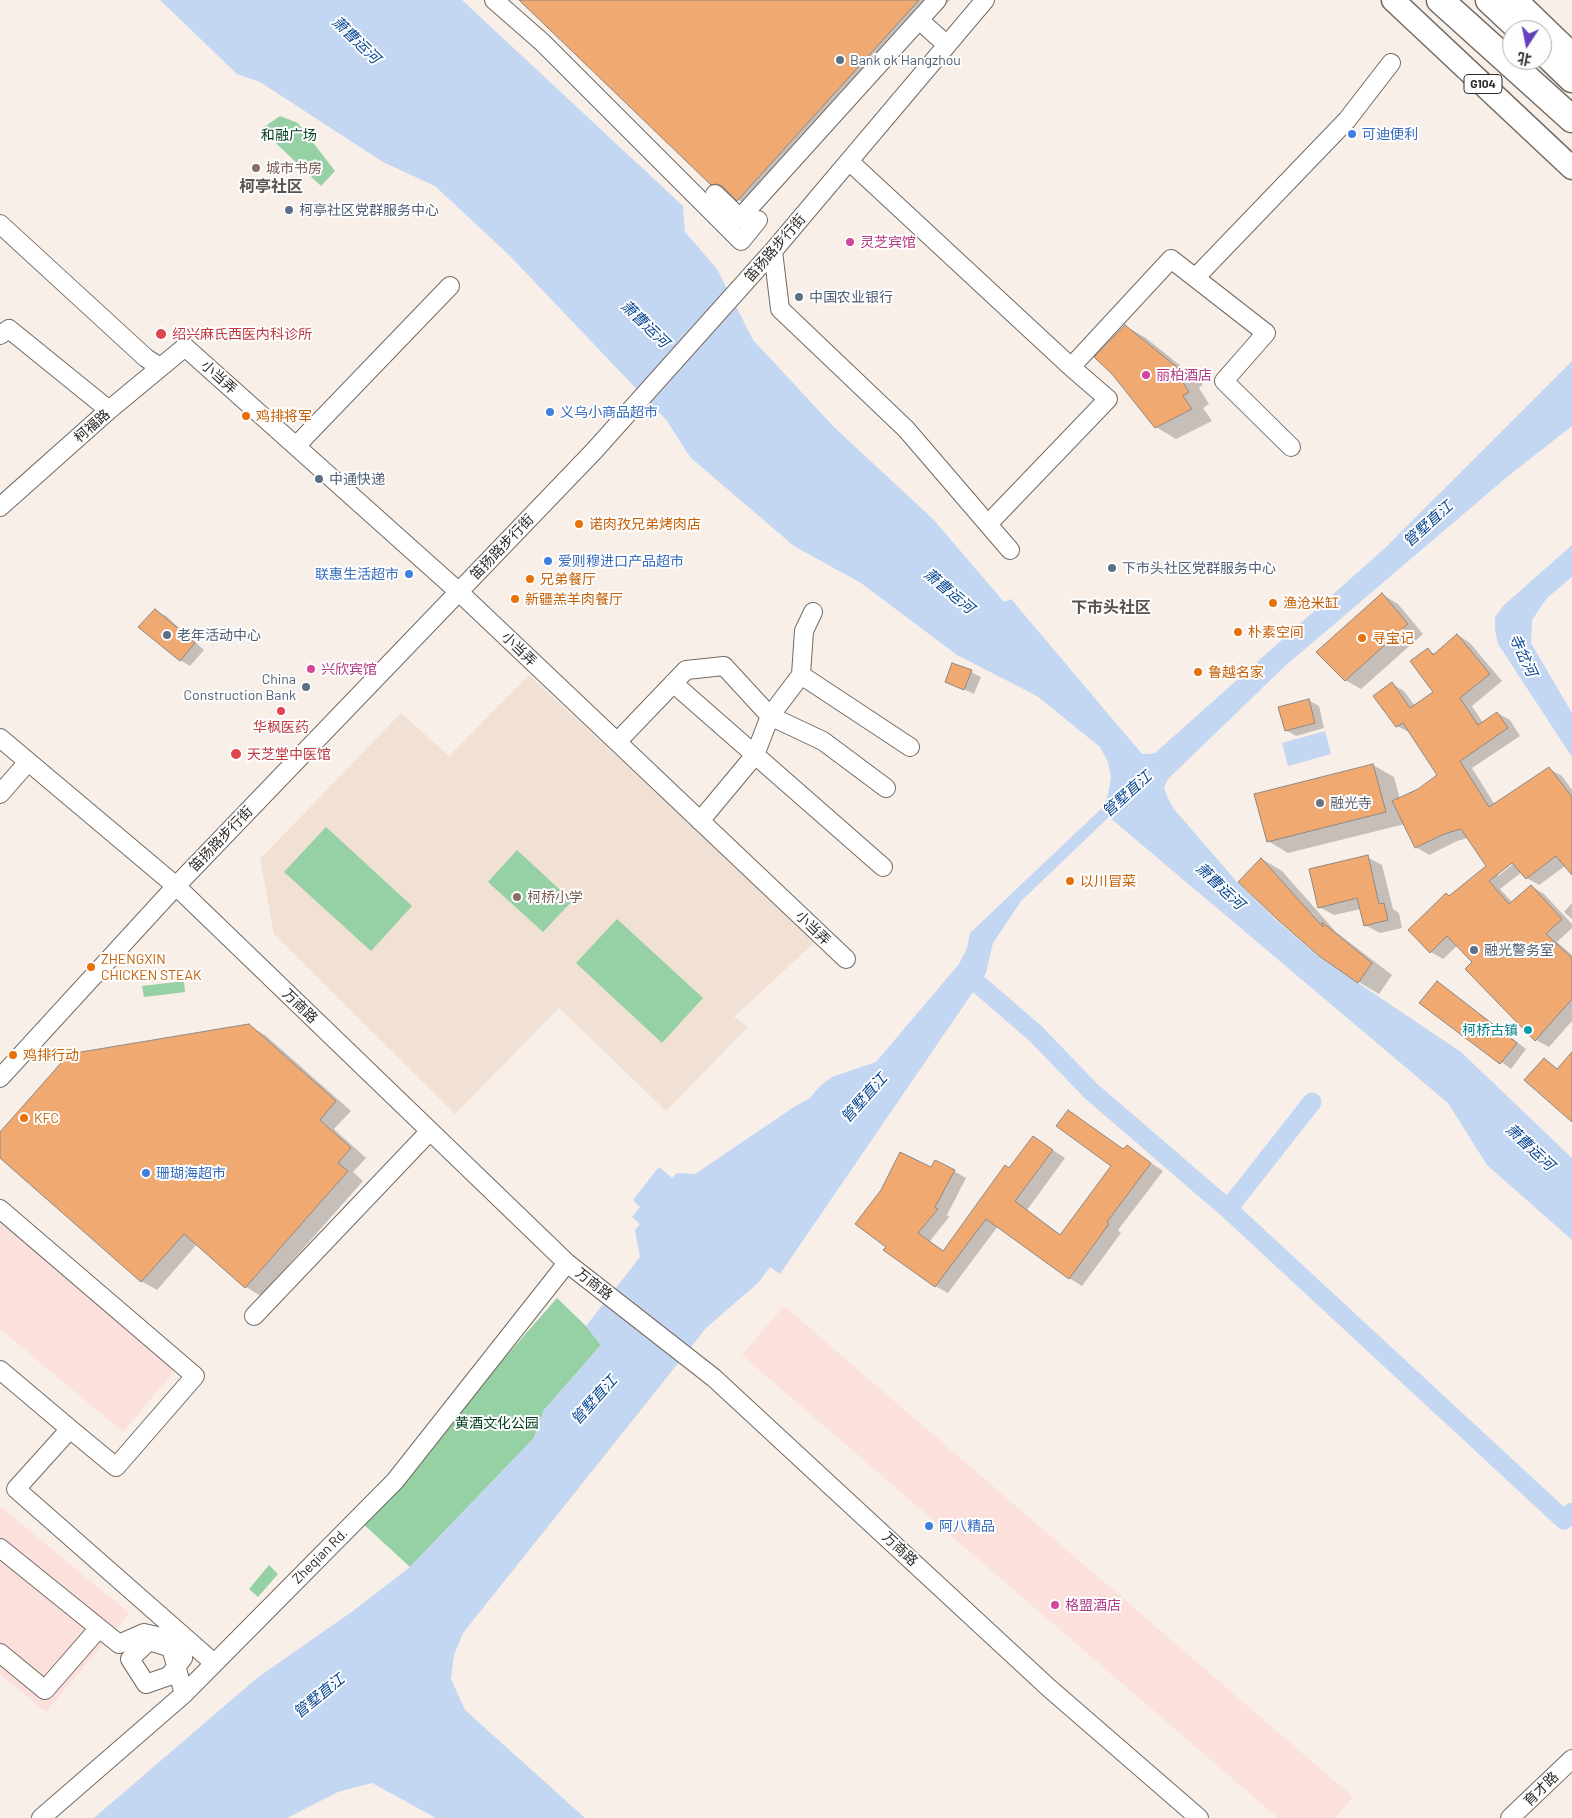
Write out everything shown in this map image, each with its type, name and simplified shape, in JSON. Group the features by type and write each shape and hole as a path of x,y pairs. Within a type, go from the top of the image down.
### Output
{"highway":[{"path":"1440,0 1572,119"},
{"path":"1489,0 1510,20"},
{"path":"1552,59 1572,78"}],"main road":[{"name":"G104","path":"1393,0 1572,168"},
{"path":"1516,0 1572,54"}],"street":[{"path":"494,0 542,42 741,241 758,220"},
{"path":"715,194 740,218 937,0"},
{"name":"笛扬路步行街","path":"0,1078 176,886 594,451 773,251 985,0"},
{"path":"919,20 947,45"},
{"path":"1196,278 1347,120 1391,63"},
{"path":"849,161 1108,399 988,524"},
{"path":"0,224 146,358 160,367"},
{"path":"773,251 780,309 906,429 1010,550"},
{"path":"1071,367 1171,259 1266,333 1224,381 1291,447"},
{"path":"296,446 450,286"},
{"path":"0,335 9,329 109,410"},
{"name":"柯福路","path":"0,507 109,410 185,347"},
{"name":"小当弄","path":"185,347 459,592 846,960"},
{"path":"700,822 755,755 770,716 801,675 804,631 813,612"},
{"path":"617,742 686,670 724,666 770,716 823,741 886,788"},
{"path":"801,675 910,747"},
{"path":"674,683 884,867"},
{"name":"万商路","path":"0,738 176,886 567,1263 714,1378 1049,1688 1199,1818"},
{"path":"0,794 28,762"},
{"path":"254,1316 430,1131"},
{"path":"0,1209 195,1376 116,1467 0,1370"},
{"name":"Zheqian Rd.","path":"41,1818 184,1694 395,1481 567,1263"},
{"path":"70,1429 16,1489 214,1663"},
{"path":"0,1548 119,1644 144,1633 170,1639 183,1658 178,1664 174,1670 169,1676 146,1684 130,1659 149,1641 171,1648 176,1667 179,1676 184,1694"},
{"path":"0,1653 45,1690 99,1628"},
{"name":"育才路","path":"1510,1818 1572,1759"}],"shaded area":[{"name":"柯桥小学","path":"529,675 816,941 734,1017 748,1027 666,1111 559,1008 455,1114 274,934 260,859 401,713 449,756"},
{"path":"0,1223 175,1370 123,1432 0,1329"},
{"path":"784,1306 1353,1797 1335,1818 1278,1818 742,1355"},
{"path":"0,1506 129,1613 46,1712 0,1674"}],"green space":[{"name":"和融广场","path":"280,116 298,123 335,171 321,186 261,129"},
{"path":"326,827 412,906 371,951 284,872"},
{"path":"517,850 572,901 543,932 488,882"},
{"path":"617,919 703,998 662,1043 576,963"},
{"path":"184,981 185,992 144,997 142,986"},
{"name":"黄酒文化公园","path":"557,1298 586,1326 601,1345 544,1410 534,1438 410,1567 361,1522"},
{"path":"269,1565 278,1574 258,1597 249,1589"}],"water":[{"path":"160,0 462,0 683,206 685,232 717,269 753,340 835,428 934,520 1004,602 1011,599 1142,754 1155,753 1385,548 1572,361 1572,426 1507,477 1284,667 1168,779 1164,787 1173,808 1237,882 1276,920 1318,956 1461,1052 1572,1158 1572,1240 1487,1165 1448,1103 1109,817 1021,901 993,943 986,973 780,1274 770,1267 758,1283 707,1327 463,1633 454,1655 451,1679 465,1710 585,1818 436,1818 372,1783 338,1792 287,1818 94,1818 257,1678 353,1611 410,1567 534,1438 544,1410 601,1345 586,1326 640,1257 635,1230 640,1224 632,1217 640,1207 633,1200 659,1167 672,1178 677,1173 695,1174 810,1098 821,1085 832,1077 876,1062 959,964 967,948 970,933 1101,809 1108,795 1111,777 1108,762 1100,747 1037,696 957,655 861,583 794,546 690,457 667,421 509,255 435,186 383,162 260,82 237,74"},
{"name":"寺岔河","path":"1572,545 1572,577 1547,598 1532,620 1531,643 1572,713 1572,757 1498,644 1495,617 1503,606"},
{"path":"1325,731 1331,754 1288,766 1282,743"}],"building":[{"path":"519,0 919,0 737,201 722,186 717,184 711,185"},
{"name":"丽柏酒店","path":"1125,325 1183,372 1179,376 1189,392 1183,396 1192,409 1155,428 1112,374 1094,357"},
{"name":"寻宝记","path":"1382,593 1408,624 1345,681 1316,652"},
{"name":"老年活动中心","path":"155,609 195,643 180,661 138,627"},
{"path":"1457,634 1490,674 1460,698 1478,725 1497,712 1508,728 1460,761 1489,807 1549,767 1572,797 1572,875 1556,856 1526,879 1512,863 1489,881 1509,904 1531,885 1562,919 1546,934 1572,958 1572,999 1535,1041 1465,969 1472,962 1447,936 1430,953 1408,930 1446,893 1449,896 1486,866 1461,829 1444,834 1415,848 1392,801 1418,789 1437,775 1403,723 1396,727 1373,696 1392,682 1410,708 1433,692 1410,661 1428,648 1433,655"},
{"path":"952,663 972,670 964,690 945,682"},
{"path":"1309,699 1315,723 1285,731 1278,707"},
{"name":"融光寺","path":"1373,764 1386,812 1267,842 1254,794"},
{"path":"1368,855 1379,904 1384,903 1388,920 1364,926 1357,898 1318,908 1309,869"},
{"path":"1261,858 1323,927 1322,922 1372,963 1358,983 1319,956 1238,882"},
{"path":"1437,981 1517,1043 1500,1064 1419,1003"},
{"path":"249,1024 336,1101 320,1120 351,1148 338,1163 348,1171 245,1288 184,1234 141,1282 0,1158 0,1132 69,1054"},
{"path":"1572,1052 1572,1122 1524,1080 1544,1058 1557,1069"},
{"path":"1068,1110 1123,1149 1127,1145 1151,1163 1107,1222 1109,1224 1069,1279 986,1219 935,1287 883,1250 886,1247 855,1224 881,1190 900,1152 931,1167 935,1160 955,1170 935,1207 938,1209 918,1233 943,1251 1005,1165 1009,1168 1033,1136 1053,1150 1015,1201 1060,1235 1111,1166 1056,1126"}],"waterway":[{"path":"970,977 1036,1034 1091,1091 1228,1209 1564,1520 1572,1512"},
{"path":"1228,1209 1312,1102"}],"place":[{"name":"Bank ok Hangzhou","path":"840,60"},
{"name":"可迪便利","path":"1352,134"},
{"name":"城市书房","path":"256,168"},
{"name":"柯亭社区党群服务中心","path":"289,210"},
{"name":"灵芝宾馆","path":"850,242"},
{"name":"中国农业银行","path":"799,297"},
{"name":"绍兴麻氏西医内科诊所","path":"161,334"},
{"name":"丽柏酒店","path":"1146,375"},
{"name":"义乌小商品超市","path":"550,412"},
{"name":"鸡排将军","path":"246,416"},
{"name":"中通快递","path":"319,479"},
{"name":"诺肉孜兄弟烤肉店","path":"579,524"},
{"name":"爱则穆进口产品超市","path":"548,561"},
{"name":"下市头社区党群服务中心","path":"1112,568"},
{"name":"联惠生活超市","path":"409,574"},
{"name":"兄弟餐厅","path":"530,579"},
{"name":"新疆羔羊肉餐厅","path":"515,599"},
{"name":"渔沧米缸","path":"1273,603"},
{"name":"朴素空间","path":"1238,632"},
{"name":"老年活动中心","path":"167,635"},
{"name":"寻宝记","path":"1362,638"},
{"name":"兴欣宾馆","path":"311,669"},
{"name":"鲁越名家","path":"1198,672"},
{"name":"China Construction Bank","path":"306,687"},
{"name":"华枫医药","path":"281,711"},
{"name":"天芝堂中医馆","path":"236,754"},
{"name":"融光寺","path":"1320,803"},
{"name":"以川冒菜","path":"1070,881"},
{"name":"柯桥小学","path":"517,897"},
{"name":"融光警务室","path":"1474,950"},
{"name":"ZHENGXIN CHICKEN STEAK","path":"91,967"},
{"name":"柯桥古镇","path":"1528,1030"},
{"name":"鸡排行动","path":"13,1055"},
{"name":"KFC","path":"24,1118"},
{"name":"珊瑚海超市","path":"146,1173"},
{"name":"阿八精品","path":"929,1526"},
{"name":"格盟酒店","path":"1055,1605"}],"district":[{"name":"柯亭社区","path":"271,187"},
{"name":"下市头社区","path":"1111,608"}],"water label":[{"name":"萧曹运河","path":"356,40"},
{"name":"萧曹运河","path":"645,324"},
{"name":"管墅直江","path":"1428,524"},
{"name":"萧曹运河","path":"949,591"},
{"name":"管墅直江","path":"1127,794"},
{"name":"萧曹运河","path":"1220,886"},
{"name":"管墅直江","path":"864,1098"},
{"name":"萧曹运河","path":"1530,1147"},
{"name":"管墅直江","path":"594,1400"},
{"name":"管墅直江","path":"319,1696"}]}
